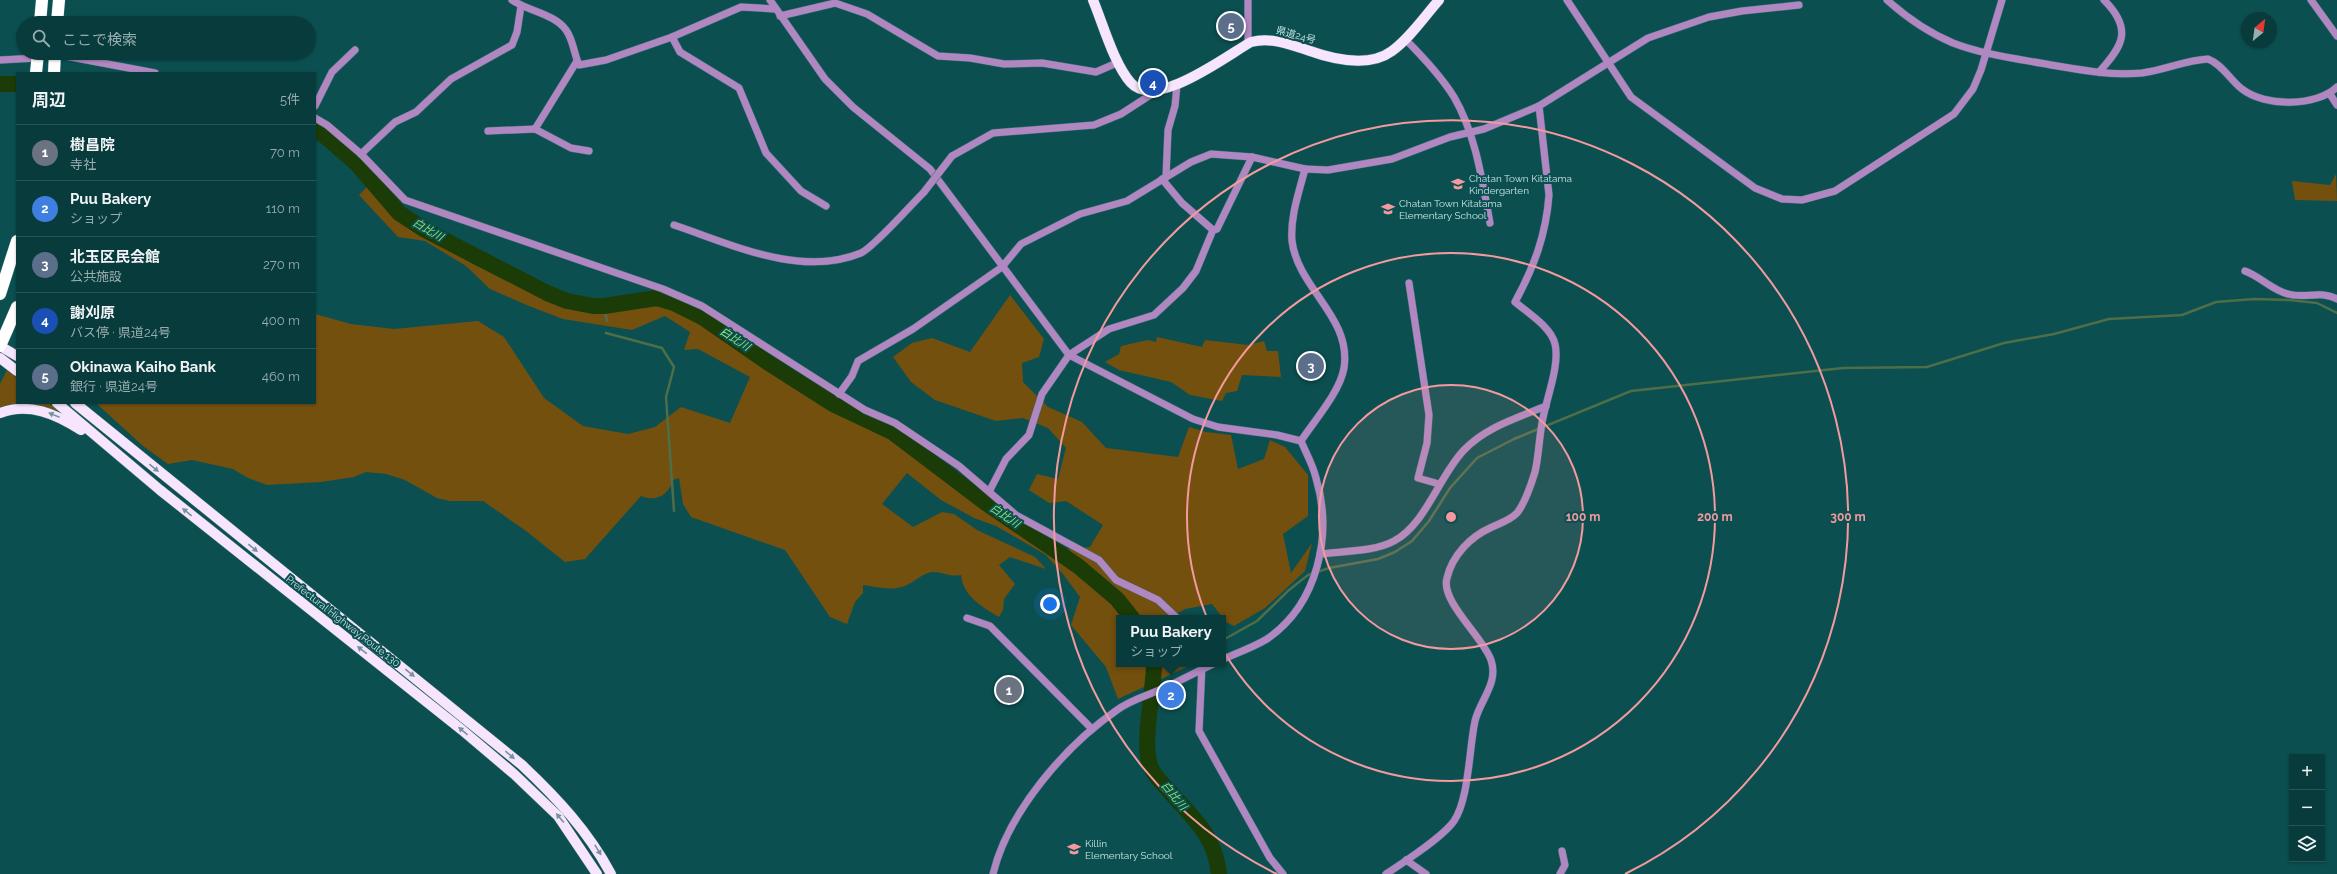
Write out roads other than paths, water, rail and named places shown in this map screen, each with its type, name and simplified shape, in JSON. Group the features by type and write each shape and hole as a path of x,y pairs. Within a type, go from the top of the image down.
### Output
{"highway":[{"path":"41,16 42,0"},
{"path":"58,16 59,0"},
{"path":"0,294 16,244"},
{"path":"0,346 16,309"}],"main road":[{"path":"1093,0 1119,62 1131,83 1140,89 1155,92"},
{"name":"県道24号","path":"1155,92 1177,85 1248,44 1258,40 1276,40 1335,58 1366,60 1375,59 1386,54 1405,39 1439,0"},
{"path":"0,346 16,355"},
{"path":"0,358 16,370"},
{"name":"Prefectural Highway Route 130","path":"58,404 160,490 462,730 514,774 558,816 597,874"},
{"name":"Prefectural Highway Route 130","path":"76,404 522,765 571,815 592,841 611,874"},
{"path":"84,404 124,443"},
{"path":"0,413 30,408 51,414 111,449"}],"street":[{"path":"512,0 521,6 558,22 567,31 579,65 606,60 672,37 741,7 775,9"},
{"path":"770,0 780,16 831,85 853,107 930,169 955,200 1002,267 1069,355 1193,419 1218,427 1277,435 1300,441"},
{"path":"1248,0 1248,44"},
{"path":"1567,0 1631,97 1727,169 1768,194 1782,199 1802,200 1835,191 1954,114 1973,89 1987,53 2002,0"},
{"path":"1887,0 1930,32 1954,43 1987,53 2098,72 2142,73 2208,59 2215,63 2243,90 2261,99 2286,102 2317,98 2330,94 2337,87"},
{"path":"2098,72 2118,48 2123,31 2117,15 2104,0"},
{"path":"2311,0 2337,36"},
{"path":"780,16 835,3 867,14 938,56 970,58 1004,64 1042,63 1096,72 1119,62"},
{"path":"839,394 852,376 858,361 914,329 1002,267 1021,244 1080,214 1127,201 1191,162 1211,154 1252,157 1305,169 1328,170 1392,159 1470,132 1484,129 1539,106 1648,38 1709,17 1742,11 1799,5"},
{"path":"361,154 395,122 416,112 451,79 512,45 517,32 521,6"},
{"path":"672,37 680,52 739,88 766,153 801,191 826,206"},
{"path":"1405,39 1425,59 1454,97 1470,132 1477,158 1490,223"},
{"path":"316,104 332,72 355,50"},
{"path":"0,60 37,62"},
{"path":"535,129 577,60"},
{"path":"55,61 147,72"},
{"path":"1177,85 1175,106 1168,130 1164,178 1182,203 1213,230"},
{"path":"674,225 770,256 819,262 862,253 924,192 952,156 993,133 1094,124 1121,114 1155,92"},
{"path":"2330,94 2337,105"},
{"path":"1386,874 1450,826 1458,813 1464,795 1470,741 1476,717 1492,684 1494,673 1488,651 1447,593 1446,578 1458,555 1474,536 1510,519 1518,512 1534,472 1554,372 1555,344 1544,327 1515,302 1531,272 1540,250 1548,209 1549,195 1539,106"},
{"path":"316,119 327,125 361,154 405,200 663,289 702,306 865,410 895,423 959,466 990,490 1016,515 1099,560 1116,580 1158,600 1174,615"},
{"path":"488,131 535,129 571,148 589,150"},
{"path":"990,490 1006,459 1028,435 1042,394 1069,355 1109,329 1154,315 1183,288 1196,271 1213,230 1217,229 1252,157"},
{"path":"1300,441 1341,379 1345,353 1340,330 1307,280 1292,242 1295,207 1305,169"},
{"path":"2245,271 2281,292 2291,295 2328,295 2337,298"},
{"path":"1409,283 1429,415 1427,443 1418,478 1439,484"},
{"path":"1320,557 1386,545 1401,537 1415,522 1452,464 1474,441 1501,424 1546,406"},
{"path":"1226,658 1267,639 1285,624 1298,609 1313,579 1320,557 1319,492 1316,476 1300,441"},
{"path":"967,618 990,626 1092,729"},
{"path":"993,874 1004,840 1021,810 1041,782 1092,729 1118,709 1164,688 1202,667"},
{"path":"1202,667 1199,731 1270,858 1283,874"},
{"path":"1560,874 1565,865 1562,851"},
{"path":"1406,860 1426,874"}],"waterway":[{"name":"白比川","path":"0,84 16,84"},
{"name":"白比川","path":"316,131 326,137 357,164 399,213 425,230 547,293 567,301 593,306 604,306 657,298 674,303 702,317 767,362 833,404 892,432 983,501 1078,566 1117,599 1130,615"},
{"path":"1226,638 1257,621 1289,590 1308,575 1329,568 1378,559 1395,552 1412,541 1429,521 1450,488 1477,458 1514,439 1631,391 1843,368 1927,367 2004,343 2054,334 2109,319 2182,315 2216,302 2254,299 2289,300 2317,303 2337,313"},
{"path":"604,306 607,321"},
{"path":"606,333 662,348 674,367 666,397 674,511"},
{"name":"白比川","path":"1154,667 1147,746 1151,768 1157,778 1195,820 1208,838 1217,861 1219,874"}],"place":[{"name":"Okinawa Kaiho Bank","path":"1231,26"},
{"name":"謝刈原","path":"1153,83"},
{"name":"Chatan Town Kitatama Kindergarten","path":"1458,184"},
{"name":"Chatan Town Kitatama Elementary School","path":"1388,209"},
{"name":"北玉区民会館","path":"1311,366"},
{"name":"樹昌院","path":"1009,690"},
{"name":"Puu Bakery","path":"1171,695"},
{"name":"Killin Elementary School","path":"1074,849"}]}
